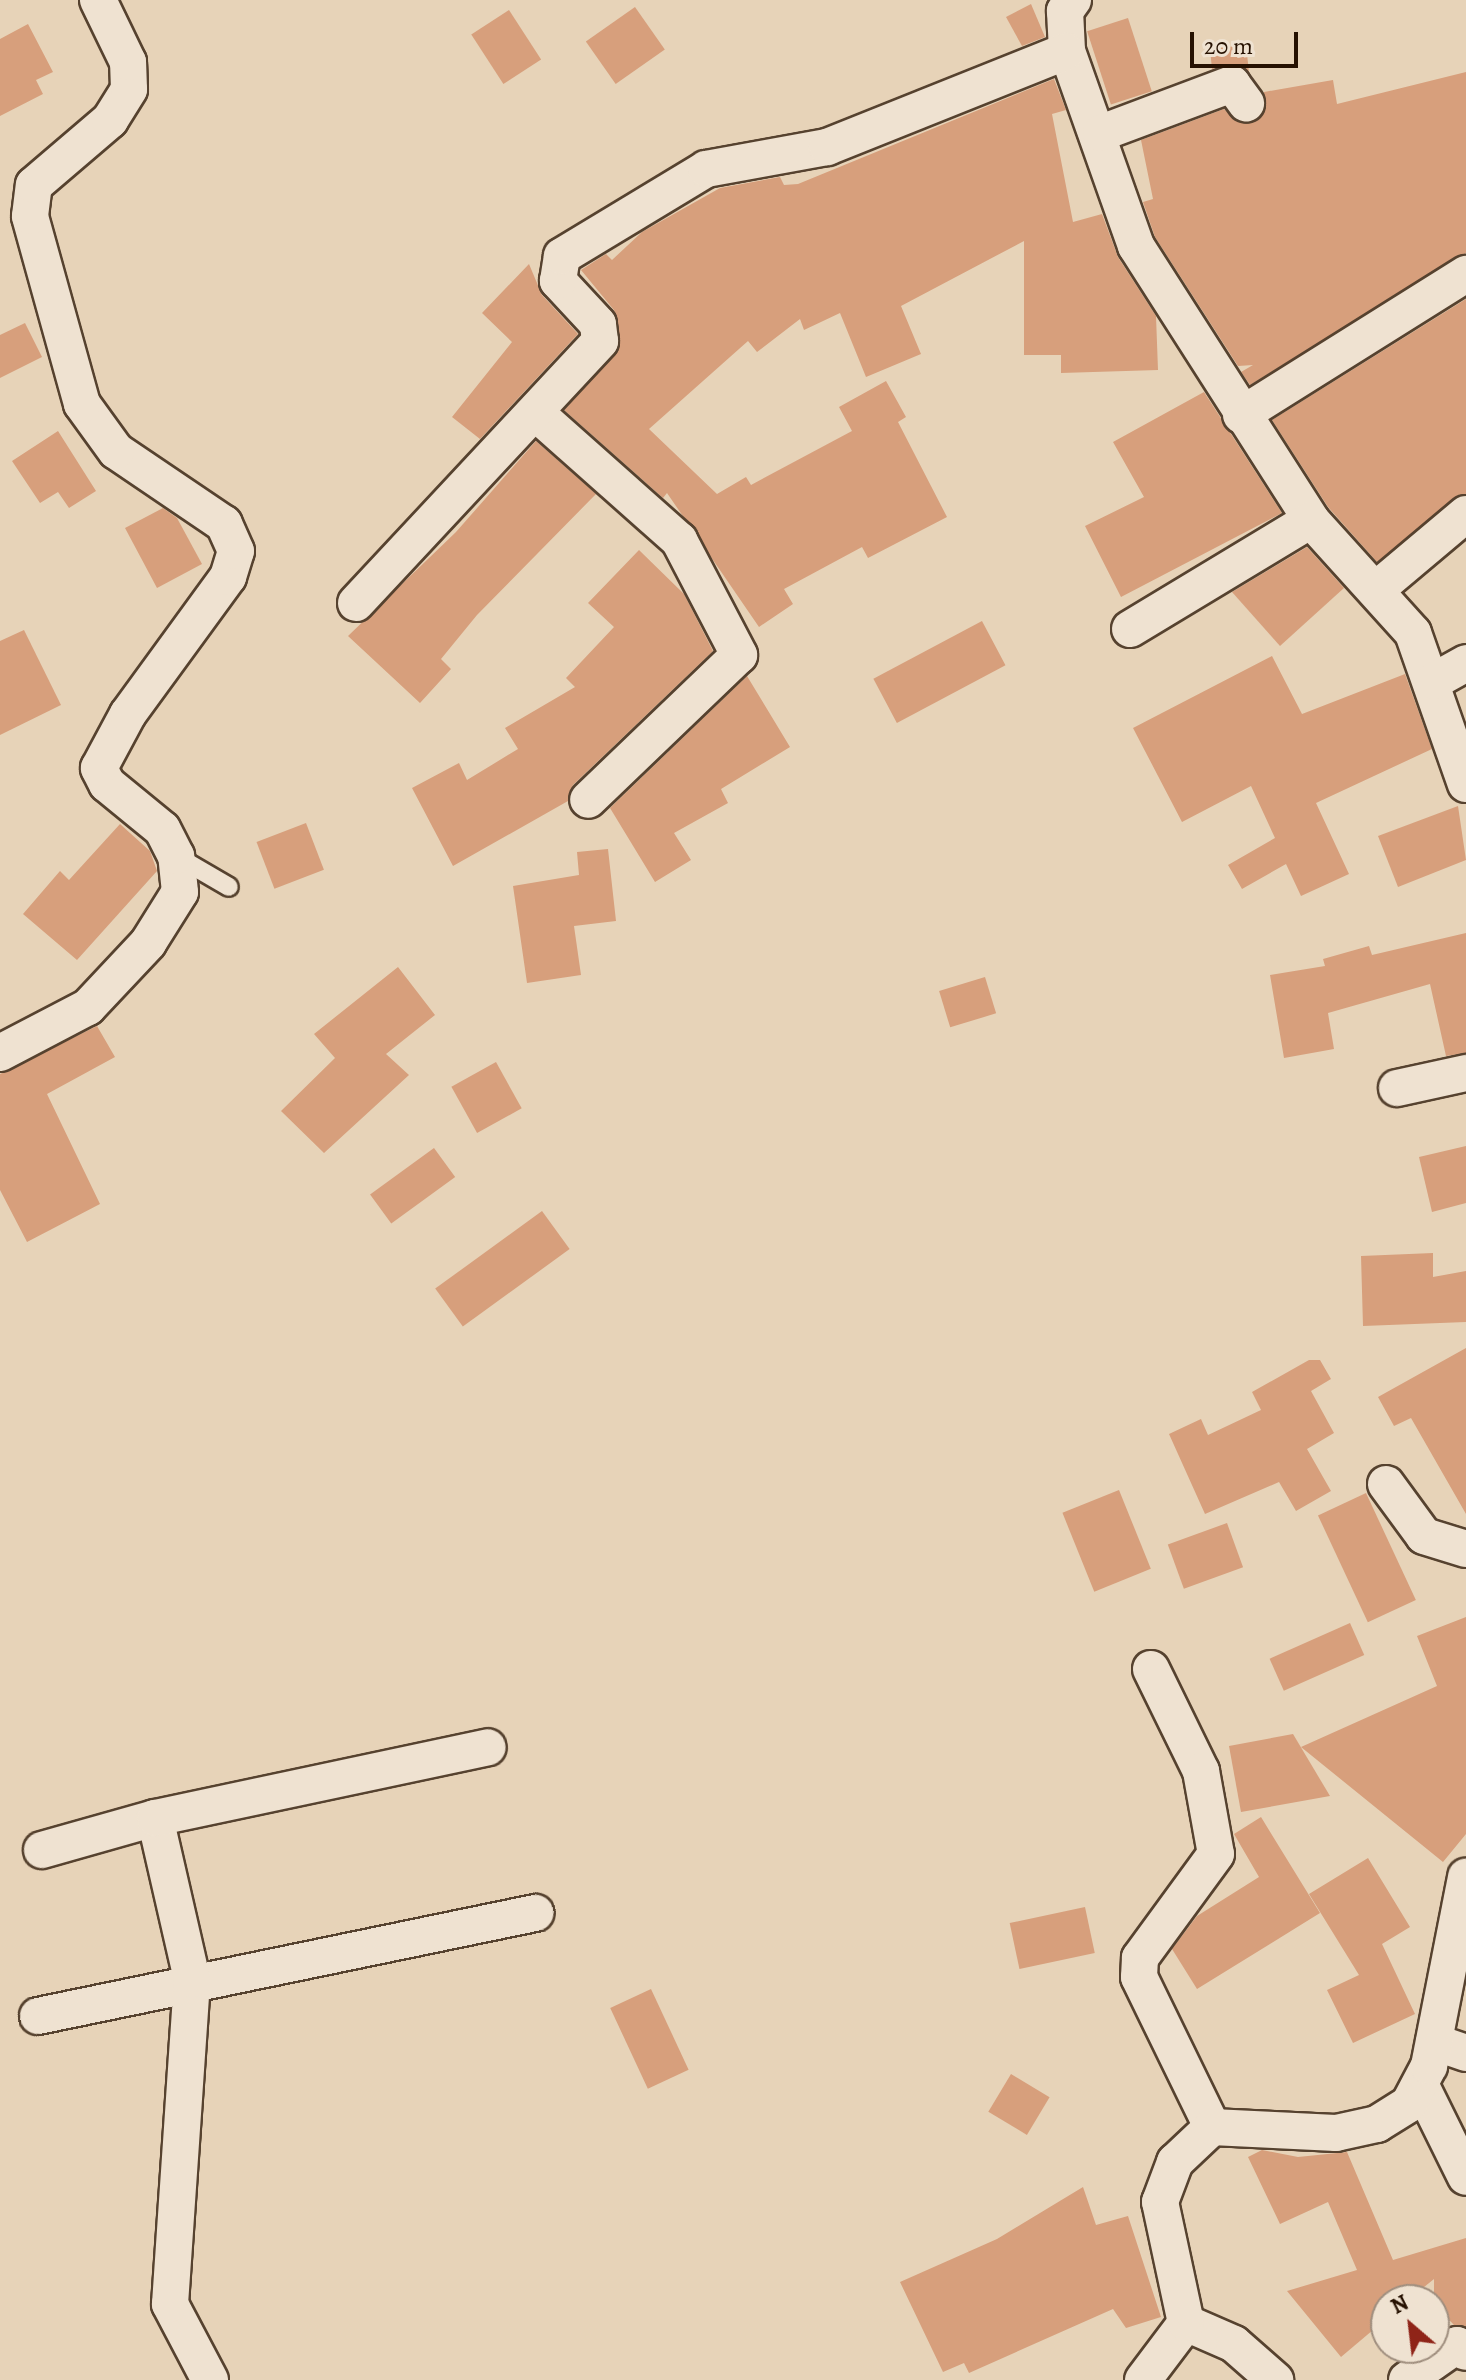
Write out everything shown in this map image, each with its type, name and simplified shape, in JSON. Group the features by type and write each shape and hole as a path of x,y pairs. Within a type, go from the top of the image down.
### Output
{"street":[{"path":"0,1053 88,1007 148,943 180,892 176,856 162,829 107,784 99,768 128,714 228,577 236,551 224,524 116,451 82,404 14,196 110,120 129,89 128,62 98,0"},
{"path":"1073,0 1065,11 1067,51 1101,133 1136,246 1241,415 1311,520 1378,588 1413,633 1461,747 1466,784"},
{"path":"356,603 537,414 602,337 556,274 575,247 706,169 827,147 1067,51"},
{"path":"1101,133 1232,84 1246,103"},
{"path":"1241,415 1466,274"},
{"path":"537,414 679,540 739,655 588,800"},
{"path":"1378,588 1466,514"},
{"path":"1130,629 1311,520"},
{"path":"1434,681 1466,663"},
{"path":"1397,1088 1466,1073"},
{"path":"1386,1484 1424,1536 1466,1549"},
{"path":"1151,1669 1201,1771 1216,1854 1140,1958 1139,1977 1212,2127"},
{"path":"42,1850 155,1818 488,1747"},
{"path":"155,1818 192,1979 170,2304 210,2380"},
{"path":"1143,2380 1186,2323 1160,2202 1175,2162 1212,2127 1357,2129 1394,2114 1422,2088 1450,2048 1466,1877"},
{"path":"38,2016 192,1979 535,1913"},
{"path":"1422,2088 1466,2177"},
{"path":"1186,2323 1234,2344 1275,2380"},
{"path":"1407,2380 1457,2345 1466,2352"}],"lane":[{"path":"176,856 229,887"}],"building":[{"path":"1031,4 1045,37 1022,46 1006,17"},
{"path":"635,7 665,50 616,84 586,41"},
{"path":"509,10 541,59 503,84 471,35"},
{"path":"1128,18 1152,91 1111,105 1087,31"},
{"path":"28,24 53,72 36,80 43,94 0,116 0,39"},
{"path":"1246,45 1249,72 1237,64 1212,69 1210,49"},
{"path":"1466,72 1466,253 1250,385 1241,372 1253,365 1238,366 1155,237 1143,202 1153,199 1141,140 1224,109 1238,122 1258,120 1264,92 1333,80 1337,104"},
{"path":"1054,79 1066,110 1052,114 1073,222 1102,214 1118,257 1156,316 1158,370 1061,373 1061,355 1024,355 1024,241 901,306 921,354 866,377 840,313 804,330 800,319 757,352 748,341 649,429 717,494 746,477 751,485 852,431 839,407 886,381 906,417 898,422 947,517 868,558 862,547 784,589 793,604 759,627 667,493 663,498 564,410 620,347 614,310 581,270 606,254 612,260 642,232 720,188 780,177 784,185 798,184"},
{"path":"529,264 542,295 578,334 480,439 452,417 512,342 482,313"},
{"path":"1466,299 1466,494 1377,562 1328,507 1272,420"},
{"path":"25,323 42,357 0,378 0,335"},
{"path":"1204,392 1282,513 1121,597 1085,526 1144,497 1113,442"},
{"path":"58,431 96,491 69,508 58,492 40,503 12,461"},
{"path":"536,441 596,494 477,615 441,659 451,669 420,703 348,636 456,532"},
{"path":"163,508 177,518 202,564 157,588 125,528"},
{"path":"1307,547 1344,588 1280,646 1232,592"},
{"path":"639,550 684,594 713,651 573,785 568,801 453,866 412,788 459,763 467,780 518,749 505,728 575,687 566,678 614,627 588,603"},
{"path":"982,621 1005,665 897,723 873,679"},
{"path":"24,630 61,705 0,735 0,641"},
{"path":"1272,656 1302,714 1405,674 1432,749 1316,803 1349,874 1301,896 1286,864 1242,889 1228,865 1275,838 1251,786 1182,822 1133,728"},
{"path":"747,676 790,747 721,789 728,803 674,833 691,860 655,882 610,808"},
{"path":"1458,806 1466,860 1398,887 1378,836"},
{"path":"306,823 324,870 274,889 257,842"},
{"path":"120,824 150,851 157,871 77,960 23,914 60,871 69,880"},
{"path":"608,849 616,921 574,926 581,975 527,983 513,886 579,875 577,852"},
{"path":"1466,933 1466,1053 1446,1056 1430,984 1328,1013 1334,1049 1284,1058 1270,975 1325,966 1323,959 1369,946 1372,955"},
{"path":"398,967 435,1015 386,1054 409,1075 324,1153 281,1111 335,1058 314,1034"},
{"path":"985,977 996,1013 950,1027 939,991"},
{"path":"97,1026 115,1057 47,1094 100,1204 27,1242 0,1190 0,1074"},
{"path":"496,1062 522,1108 477,1133 451,1087"},
{"path":"1466,1146 1466,1203 1432,1212 1419,1157"},
{"path":"434,1148 455,1177 391,1224 370,1194"},
{"path":"542,1211 570,1249 463,1327 435,1289"},
{"path":"1433,1253 1433,1277 1466,1271 1466,1322 1363,1326 1361,1256"},
{"path":"1466,1348 1466,1514 1411,1418 1394,1426 1378,1397"},
{"path":"1309,1360 1320,1360 1331,1379 1311,1391 1334,1433 1307,1449 1331,1491 1296,1511 1279,1482 1205,1514 1169,1434 1201,1419 1208,1435 1261,1410 1252,1392"},
{"path":"1119,1490 1151,1569 1094,1592 1062,1513"},
{"path":"1366,1493 1416,1600 1368,1622 1318,1515"},
{"path":"1227,1523 1243,1567 1184,1589 1168,1545"},
{"path":"1466,1617 1466,1834 1443,1862 1301,1747 1437,1686 1417,1636"},
{"path":"1350,1623 1364,1655 1284,1691 1270,1659"},
{"path":"1293,1734 1330,1796 1241,1812 1229,1746"},
{"path":"1261,1817 1320,1913 1197,1989 1172,1949 1197,1916 1259,1877 1234,1834"},
{"path":"1368,1858 1410,1927 1382,1944 1415,2014 1353,2043 1327,1990 1359,1975 1309,1894"},
{"path":"1085,1907 1095,1953 1019,1969 1010,1923"},
{"path":"651,1989 689,2070 648,2089 610,2008"},
{"path":"1011,2074 1050,2097 1027,2135 988,2112"},
{"path":"1262,2150 1298,2157 1347,2152 1393,2260 1466,2238 1466,2327 1454,2325 1450,2321 1450,2284 1434,2284 1434,2279 1428,2284 1370,2284 1370,2333 1341,2357 1287,2291 1357,2270 1328,2202 1280,2224 1248,2157"},
{"path":"1083,2187 1096,2225 1128,2216 1161,2317 1126,2328 1113,2309 969,2373 964,2363 943,2372 900,2282 997,2239"}]}
